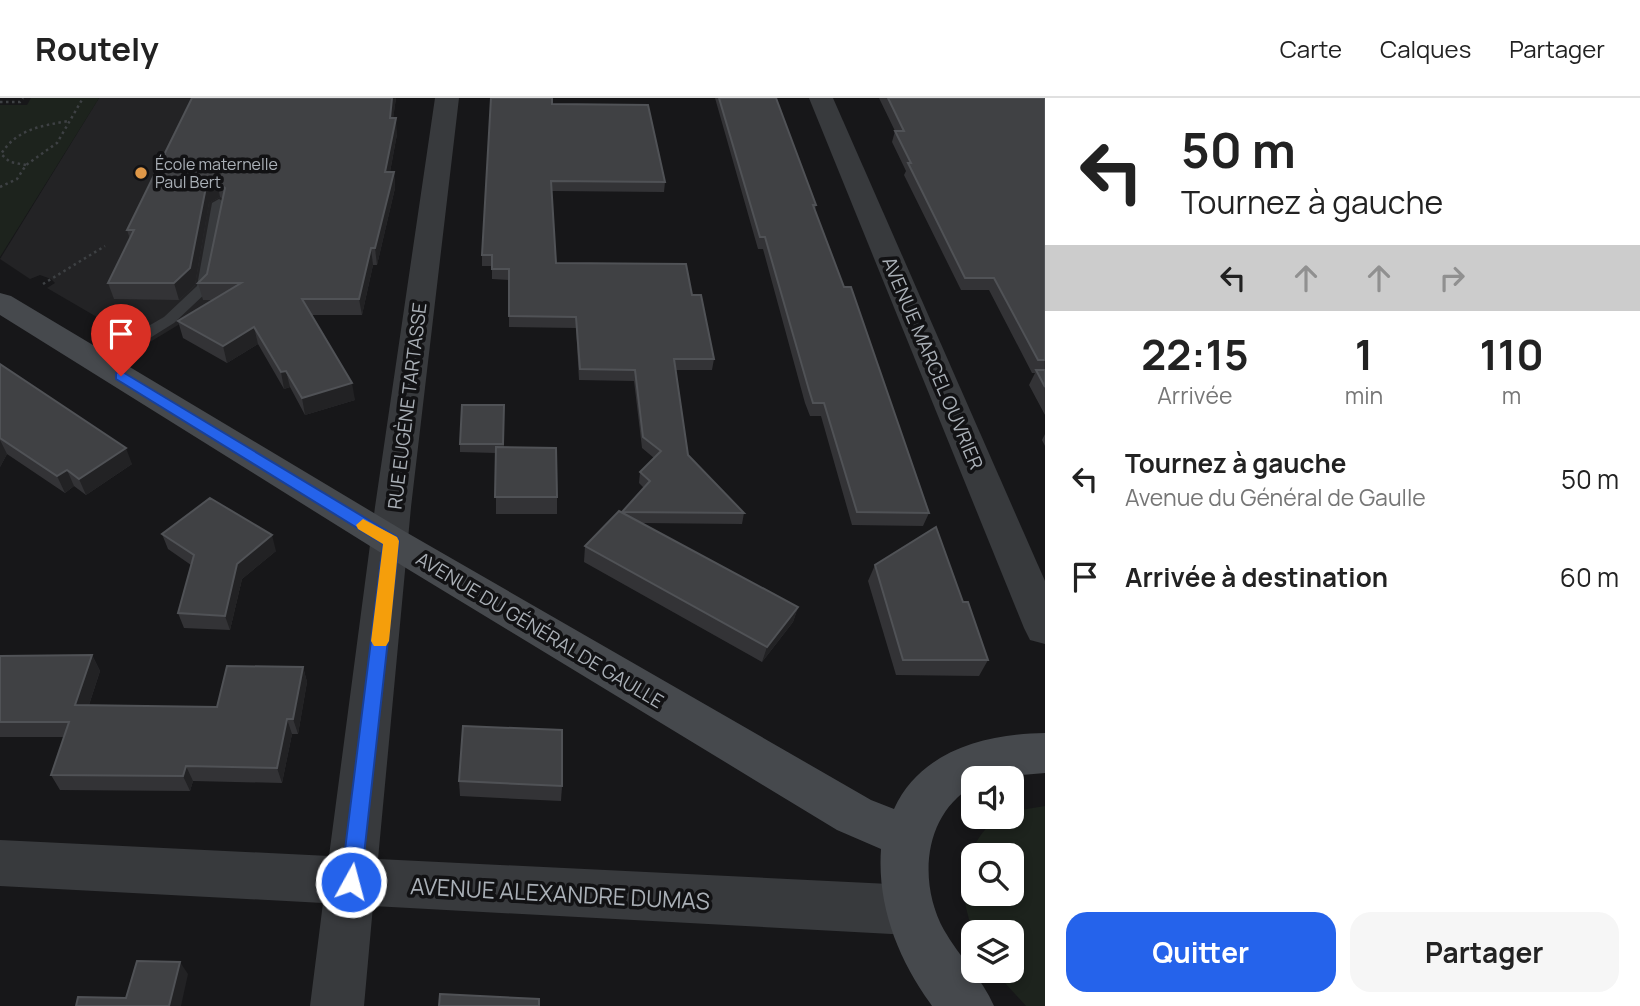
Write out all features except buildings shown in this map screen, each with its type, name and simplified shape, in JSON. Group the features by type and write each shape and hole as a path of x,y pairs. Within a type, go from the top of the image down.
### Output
{"street":[{"name":"RUE EUGÈNE TARTASSE","path":"337,1006 391,541 447,98"},
{"name":"AVENUE MARCEL OUVRIER","path":"821,98 1045,628"},
{"name":"AVENUE DU GÉNÉRAL DE GAULLE","path":"3,303 391,541 854,815 907,837"},
{"path":"948,999 910,910 903,871 907,837 924,798 955,770 995,755 1045,753"},
{"name":"AVENUE ALEXANDRE DUMAS","path":"0,863 910,910"}],"lane":[{"path":"99,362 169,320 204,288 219,203"}],"path":[{"path":"0,102 20,102 23,98"},
{"path":"0,187 17,179 26,164 57,143 83,98"},
{"path":"26,164 10,162 1,154 8,140 30,128 69,121"},
{"path":"3,303 105,246"}],"shaded area":[{"path":"31,98 99,98 0,257 0,105 27,105"},
{"path":"99,98 261,98 256,278 145,345 47,288 55,283 51,279 40,275 30,279 0,259"},
{"path":"1045,806 1045,1006 1026,1006 1005,983 1024,983 1024,920 969,920 966,906 1024,906 1024,843 976,843 986,829 1024,829 1024,810"}],"slow traffic":[{"path":"363,525 391,541 380,641"}],"place":[{"name":"École maternelle Paul Bert","path":"141,173"}],"route":[{"path":"121,376 391,541 351,882"}]}
